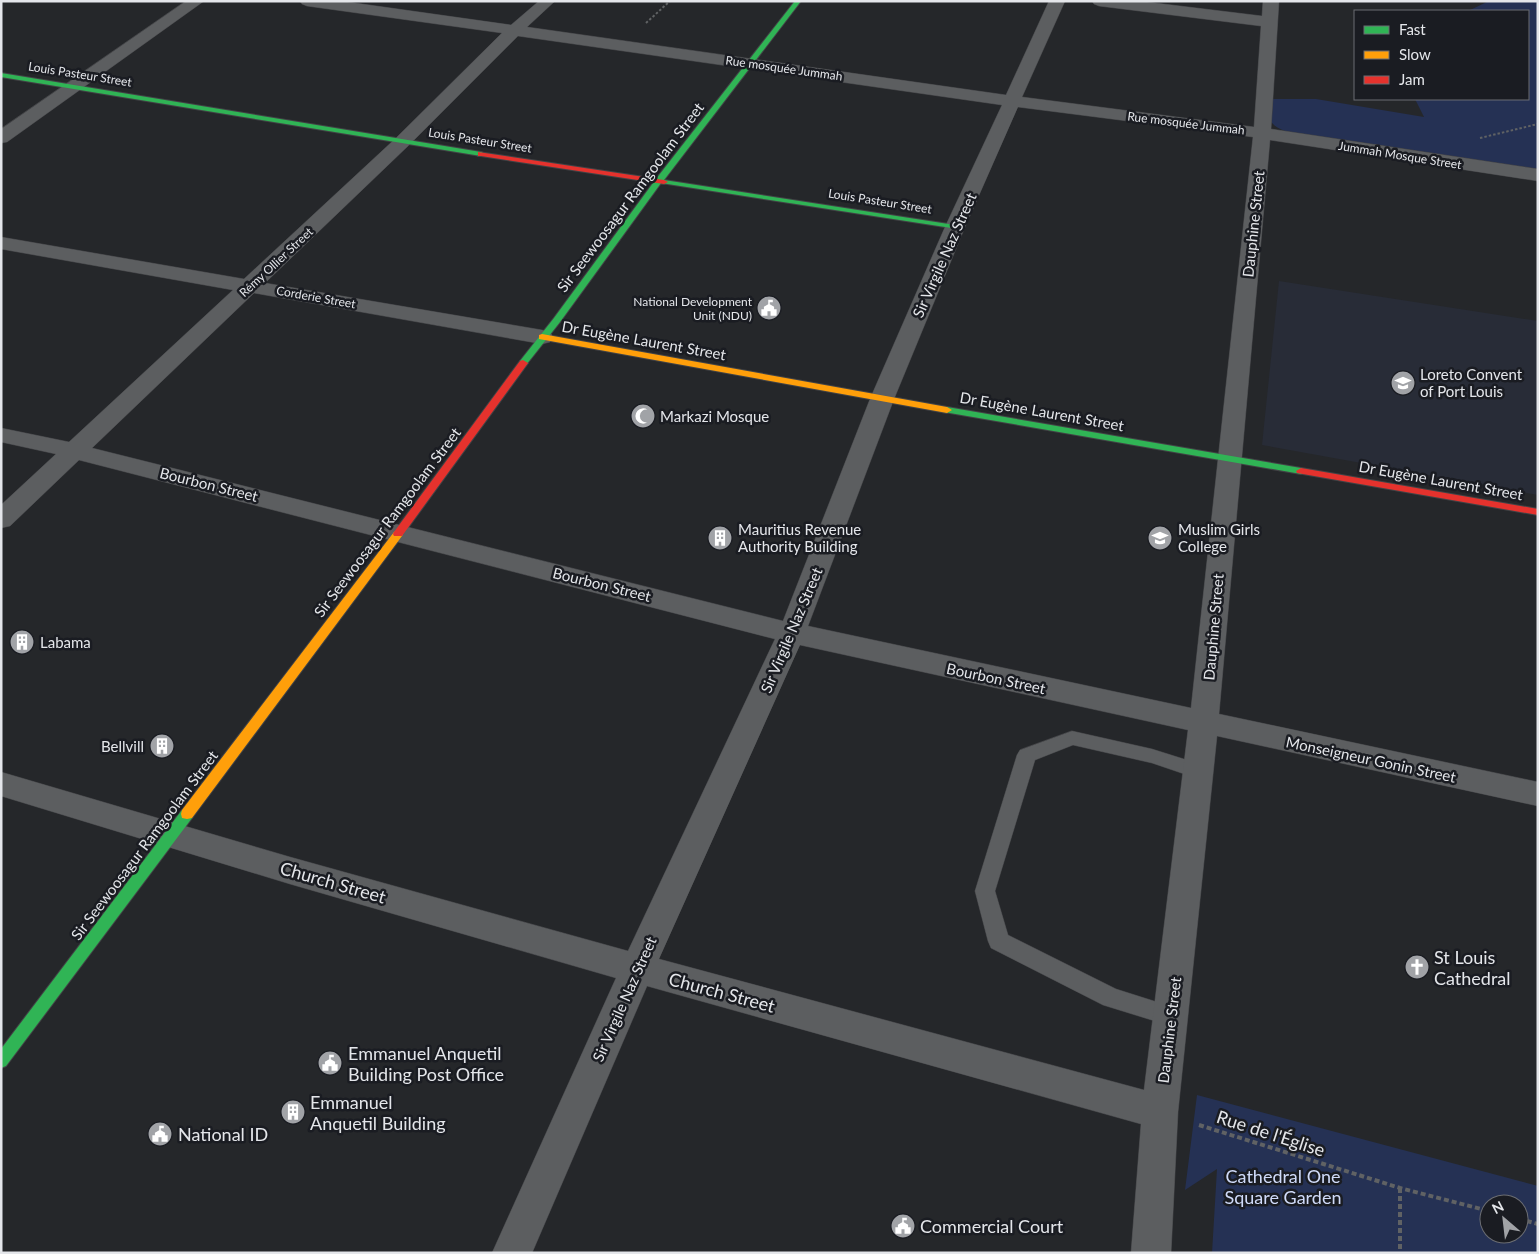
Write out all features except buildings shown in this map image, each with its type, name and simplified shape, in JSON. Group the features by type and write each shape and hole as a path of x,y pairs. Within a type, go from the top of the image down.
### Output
{"main road":[{"name":"Sir Seewoosagur Ramgoolam Street","path":"1,1061 399,532 659,181 798,1"},
{"name":"Louis Pasteur Street","path":"1,75 402,142 954,227"},
{"name":"Dr Eugène Laurent Street","path":"542,337 882,399 1538,512"}],"street":[{"path":"1,138 197,1"},
{"name":"Rue mosquée Jummah","path":"307,1 1014,101 1262,133"},
{"name":"Rémy Ollier Street","path":"1,520 251,286 402,142 515,30 548,1"},
{"name":"Sir Virgile Naz Street","path":"512,1253 637,968 792,633 882,399 954,227 1014,101 1057,1"},
{"path":"1099,1 1271,12"},
{"name":"Dauphine Street","path":"1151,1253 1160,1112 1204,723 1262,133 1271,12"},
{"name":"Jummah Mosque Street","path":"1262,133 1538,175"},
{"name":"Corderie Street","path":"1,243 542,337"},
{"name":"Bourbon Street","path":"1,435 75,451 399,532 792,633 1204,723"},
{"name":"Monseigneur Gonin Street","path":"1204,723 1538,794"},
{"name":"Church Street","path":"1,784 170,836 637,968 1160,1112"}],"lane":[{"path":"1171,1016 1111,998 999,941 985,891 1027,755 1072,738 1152,756 1199,771"}],"path":[{"name":"Rue de l'Église","path":"1160,1112 1400,1188 1479,1208"},
{"path":"1400,1188 1400,1253"}],"shaded area":[{"name":"Loreto Convent of Port Louis","path":"1279,281 1538,321 1538,495 1262,445"}],"green space":[{"path":"1489,1 1538,1 1538,171 1300,137 1274,125 1268,116 1264,99 1316,99 1424,117 1416,100 1529,100 1529,10 1470,10"},
{"name":"Cathedral One Square Garden","path":"1197,1095 1538,1186 1538,1253 1212,1253 1217,1169 1185,1190"}],"traffic: fast":[{"path":"523,363 659,181 798,1"},
{"path":"1,75 481,154"},
{"path":"664,182 955,227"},
{"path":"947,410 1301,471"},
{"path":"1,1061 187,814"}],"traffic: slow":[{"path":"542,337 947,410"},
{"path":"187,814 398,534"}],"traffic: jam":[{"path":"481,154 664,182"},
{"path":"398,534 523,363"},
{"path":"1301,471 1538,512"}],"place":[{"name":"National Development Unit (NDU)","path":"769,308"},
{"name":"Loreto Convent of Port Louis","path":"1403,383"},
{"name":"Markazi Mosque","path":"643,416"},
{"name":"Mauritius Revenue Authority Building","path":"720,538"},
{"name":"Muslim Girls College","path":"1160,538"},
{"name":"Labama","path":"22,642"},
{"name":"Bellvill","path":"162,746"},
{"name":"St Louis Cathedral","path":"1417,967"},
{"name":"Emmanuel Anquetil Building Post Office","path":"330,1063"},
{"name":"Emmanuel Anquetil Building","path":"293,1112"},
{"name":"National ID","path":"160,1134"},
{"name":"Commercial Court","path":"903,1226"}]}
